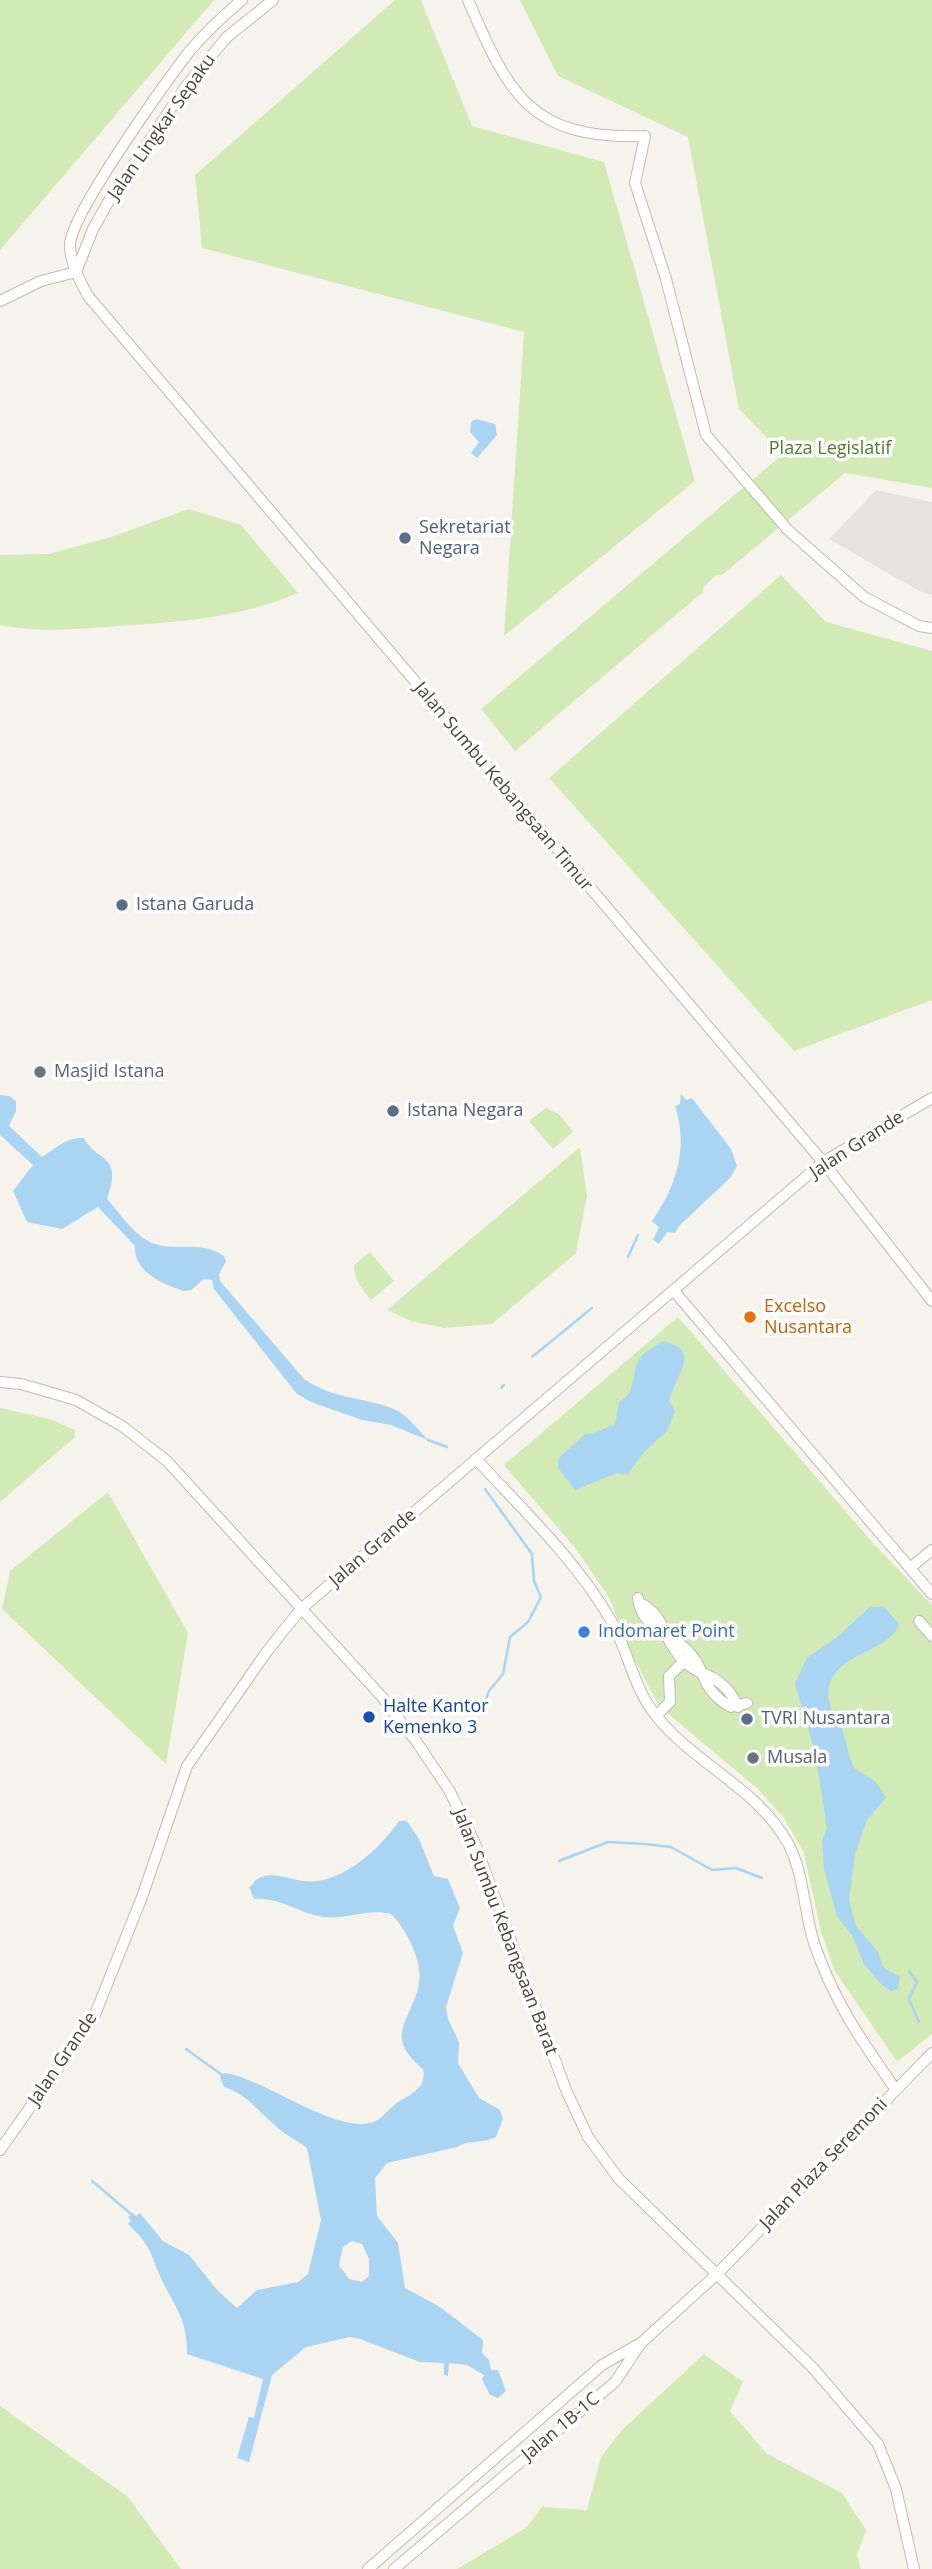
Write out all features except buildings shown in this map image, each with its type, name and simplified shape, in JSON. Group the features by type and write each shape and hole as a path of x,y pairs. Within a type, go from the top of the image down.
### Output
{"street":[{"name":"Jalan Lingkar Sepaku","path":"76,272 70,244 77,222 95,190 189,53 242,0"},
{"name":"Jalan Lingkar Sepaku","path":"76,272 104,209 194,75 227,37 273,0"},
{"path":"468,0 496,67 532,112 571,130 611,138 645,136 635,183 666,279 706,435 788,530 864,597 919,626 932,628"},
{"path":"0,301 41,281 76,272"},
{"name":"Jalan Sumbu Kebangsaan Timur","path":"76,272 94,303 823,1163 932,1301"},
{"name":"Jalan Grande","path":"0,2150 94,2017 142,1897 187,1766 268,1650 301,1609 823,1163 932,1098"},
{"path":"674,1291 932,1594"},
{"name":"Jalan Sumbu Kebangsaan Barat","path":"0,1382 22,1384 76,1400 122,1426 167,1461 382,1697 449,1790 474,1841 566,2090 588,2137 619,2179 813,2368 849,2406 878,2444 897,2489 914,2569"},
{"path":"476,1459 552,1541 597,1597 623,1641 632,1667 656,1716 699,1757 757,1801 777,1825 790,1848 799,1874 810,1926 825,1976 842,2011 896,2090"},
{"path":"911,1567 932,1550"},
{"path":"639,1600 648,1606 661,1622 673,1651 682,1662 702,1673"},
{"path":"919,1621 932,1636"},
{"path":"666,1635 682,1644 696,1658 707,1689 720,1701 731,1707 743,1705"},
{"path":"656,1716 670,1702 669,1675 682,1662"},
{"name":"Jalan Plaza Seremoni","path":"717,2274 932,2053"},
{"name":"Jalan 1B-1C","path":"394,2569 615,2382 641,2343 717,2274"},
{"path":"368,2569 602,2365 641,2343"}],"shaded area":[{"path":"876,490 932,502 932,595 919,591 829,539"}],"green space":[{"path":"0,0 214,0 0,250"},
{"path":"395,0 421,0 472,126 604,162 695,481 504,636 524,332 202,248 195,175"},
{"name":"Plaza Legislatif","path":"520,0 932,0 932,488 845,473 722,575 717,575 704,586 703,592 515,751 481,709 783,454 739,409 688,137 558,76"},
{"path":"189,509 241,525 298,593 254,608 187,620 59,630 0,625 0,555 49,554 111,537"},
{"path":"781,575 826,622 932,651 932,1000 794,1051 549,778"},
{"path":"546,1108 559,1114 573,1132 553,1149 529,1121"},
{"path":"580,1147 587,1196 576,1253 492,1324 444,1328 411,1321 387,1310"},
{"path":"370,1252 394,1281 371,1300 357,1280 354,1270 354,1265"},
{"path":"678,1317 872,1542 932,1605 932,2034 897,2062 835,1971 821,1932 804,1853 784,1818 759,1790 659,1706 628,1647 610,1599 576,1549 504,1465"},
{"path":"0,1408 50,1419 75,1430 75,1437 0,1502"},
{"path":"108,1492 188,1633 166,1764 2,1609 10,1571"},
{"path":"704,2354 743,2382 730,2411 767,2454 842,2493 866,2530 857,2555 861,2569 457,2569 526,2528 542,2507 587,2510 601,2457 623,2429"},
{"path":"0,2406 128,2497 181,2569 0,2569"}],"water":[{"path":"476,419 495,424 497,435 477,458 471,453 479,442 470,432 471,422"},
{"path":"681,1094 686,1100 692,1098 731,1149 737,1166 730,1178 679,1226 675,1233 667,1232 659,1244 653,1240 659,1227 652,1221 668,1194 678,1166 681,1136 675,1106 680,1104"},
{"path":"0,1095 9,1096 16,1101 16,1111 9,1126 42,1157 66,1141 84,1138 110,1166 112,1174 107,1199 144,1238 159,1245 206,1248 224,1256 226,1261 219,1274 220,1281 304,1379 327,1391 396,1410 428,1440 391,1425 362,1420 311,1402 297,1394 214,1289 212,1280 204,1279 191,1290 184,1291 150,1275 139,1263 135,1246 98,1207 62,1229 27,1222 13,1191 33,1165 0,1135"},
{"path":"662,1341 682,1350 684,1356 684,1364 669,1401 675,1411 667,1431 645,1451 627,1475 617,1473 575,1490 558,1468 559,1458 585,1434 615,1425 619,1402 629,1393 640,1358"},
{"path":"870,1607 884,1607 899,1624 893,1634 883,1642 843,1665 833,1676 829,1690 831,1708 842,1729 854,1768 876,1782 886,1798 867,1820 855,1854 849,1900 856,1926 878,1952 883,1967 900,1977 898,1989 891,1991 882,1985 864,1964 852,1935 837,1916 824,1869 822,1841 827,1828 815,1752 795,1683 807,1658 836,1638"},
{"path":"399,1821 407,1821 419,1839 434,1876 448,1879 460,1908 453,1926 463,1953 446,2007 448,2019 459,2042 458,2063 479,2098 500,2110 503,2119 496,2137 491,2139 387,2163 375,2178 377,2216 398,2243 405,2288 440,2307 483,2340 482,2353 489,2360 491,2370 498,2370 506,2391 498,2398 490,2395 482,2379 484,2375 467,2365 449,2363 448,2376 444,2375 444,2363 420,2362 360,2339 350,2337 306,2347 272,2375 249,2462 237,2458 249,2417 254,2418 263,2379 187,2354 185,2329 177,2309 149,2249 128,2224 131,2220 128,2217 133,2213 136,2216 140,2213 163,2241 189,2255 217,2290 237,2308 257,2290 298,2282 308,2274 321,2220 307,2148 283,2132 241,2095 224,2087 220,2077 224,2073 239,2076 336,2119 355,2124 378,2120 414,2092 423,2080 423,2069 411,2057 402,2037 420,1975 408,1936 391,1914 374,1912 324,1917 273,1901 254,1899 249,1887 260,1877 266,1876 303,1881 331,1878 345,1872 370,1854","holes":["352,2241 362,2244 369,2259 369,2276 362,2282 349,2279 339,2265 343,2247"]}],"waterway":[{"path":"628,1257 638,1235"},
{"path":"532,1357 592,1308"},
{"path":"501,1388 504,1385"},
{"path":"428,1440 447,1447"},
{"path":"483,1707 489,1691 503,1674 510,1637 528,1622 541,1597 534,1581 532,1554 485,1489"},
{"path":"559,1861 608,1842 645,1844 671,1847 712,1870 736,1868 762,1878"},
{"path":"909,1971 917,1982 909,1999 919,2022"},
{"path":"186,2049 222,2075"},
{"path":"92,2181 131,2214"}],"place":[{"name":"Sekretariat Negara","path":"405,538"},
{"name":"Istana Garuda","path":"122,905"},
{"name":"Masjid Istana","path":"40,1072"},
{"name":"Istana Negara","path":"393,1111"},
{"name":"Excelso Nusantara","path":"750,1317"},
{"name":"Indomaret Point","path":"584,1632"},
{"name":"Halte Kantor Kemenko 3","path":"369,1717"},
{"name":"TVRI Nusantara","path":"747,1719"},
{"name":"Musala","path":"753,1758"}]}
